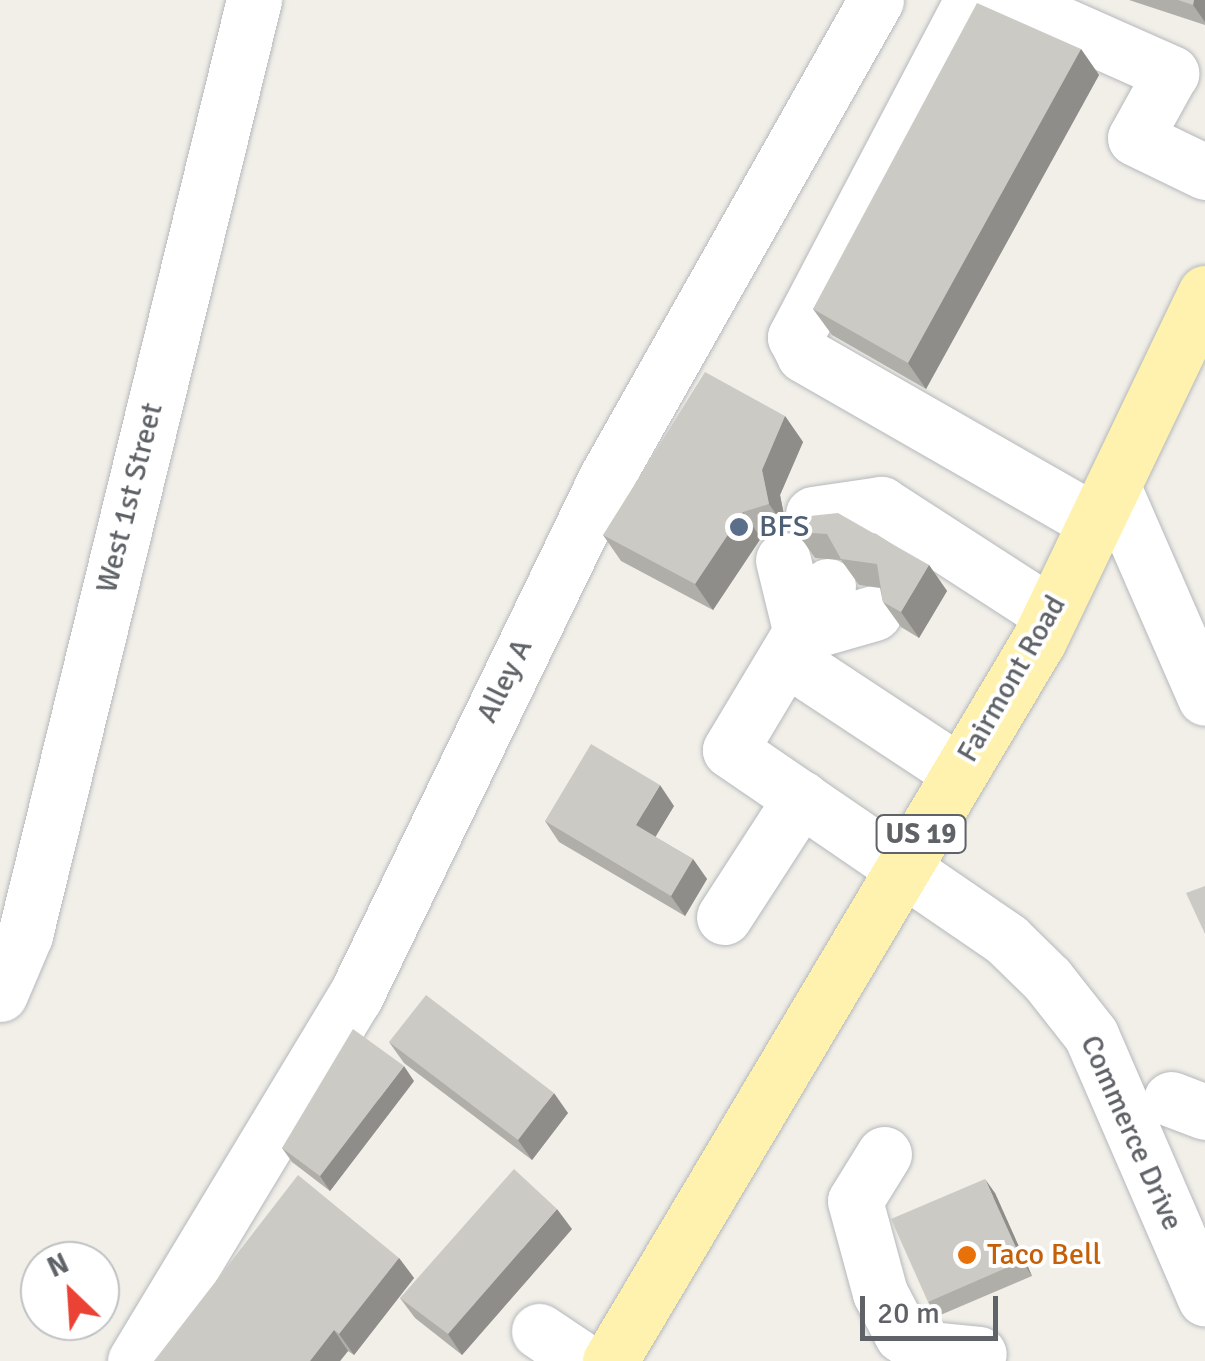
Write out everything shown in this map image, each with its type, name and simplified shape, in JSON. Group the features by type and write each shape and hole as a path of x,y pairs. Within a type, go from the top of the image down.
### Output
{"main road":[{"name":"Fairmont Road","path":"610,1361 1051,614 1201,324"}],"street":[{"name":"West 1st Street","path":"0,994 12,932 254,0"},
{"name":"Alley A","path":"135,1361 355,997 606,478 876,0"},
{"path":"1205,172 1135,138 1171,73 974,5 795,338 804,355 970,446 1105,505 1205,698"},
{"path":"903,565 850,519 1051,614"},
{"path":"793,646 829,586 793,646"},
{"path":"793,646 958,772"},
{"name":"Commerce Drive","path":"793,646 730,750 1008,940 1091,1034 1199,1267"},
{"path":"724,917 801,798"},
{"path":"884,1154 854,1201 880,1294 902,1335 921,1348 978,1354"},
{"path":"539,1330 584,1361"}],"building":[{"path":"977,3 1081,49 908,363 813,309"},
{"path":"705,372 785,416 762,470 769,504 743,512 695,584 603,535"},
{"path":"838,513 929,565 901,612 883,602 877,564 841,559 827,534 797,532 791,518"},
{"path":"591,744 660,785 636,825 693,859 671,896 545,821"},
{"path":"1205,886 1205,934 1186,893"},
{"path":"426,995 554,1093 518,1140 389,1042"},
{"path":"353,1029 404,1066 320,1176 282,1148"},
{"path":"514,1169 557,1209 448,1334 400,1298"},
{"path":"298,1175 399,1258 339,1334 334,1330 310,1361 154,1361"},
{"name":"Taco Bell","path":"985,1179 1022,1261 928,1302 891,1219"}],"place":[{"name":"BFS","path":"739,527"},
{"name":"Taco Bell","path":"967,1255"}]}
